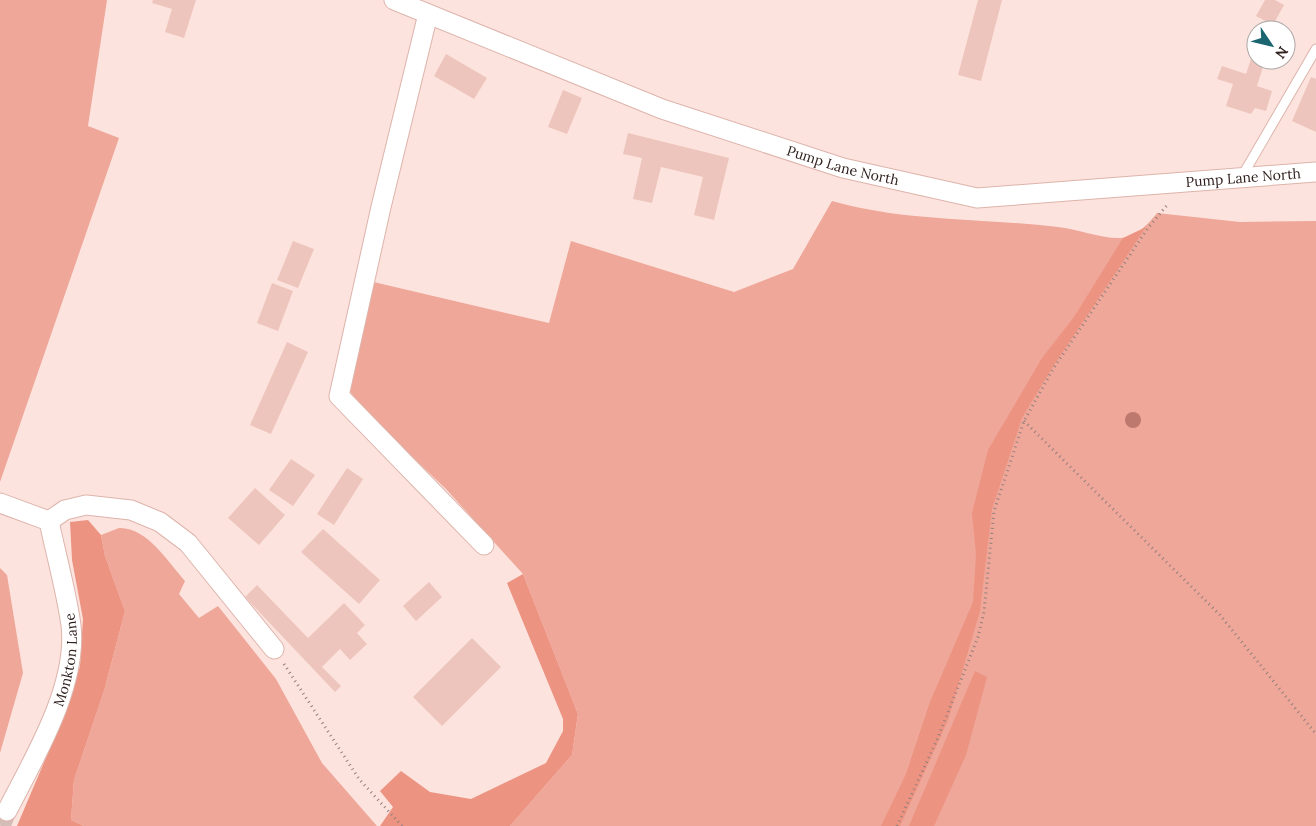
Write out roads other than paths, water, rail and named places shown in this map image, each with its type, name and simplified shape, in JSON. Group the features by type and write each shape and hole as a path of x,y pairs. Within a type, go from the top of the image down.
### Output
{"street":[{"name":"Pump Lane North","path":"394,0 662,110 844,168 977,198 1316,172"},
{"path":"428,14 381,207 339,396 484,545"},
{"path":"0,503 48,521 65,510 86,505 131,510 160,522 188,543 274,649"},
{"name":"Monkton Lane","path":"7,810 54,718 68,671 71,627 48,521"}],"lane":[{"path":"1241,178 1316,50"}],"tunnel":[{"path":"1,826 7,811"}]}
